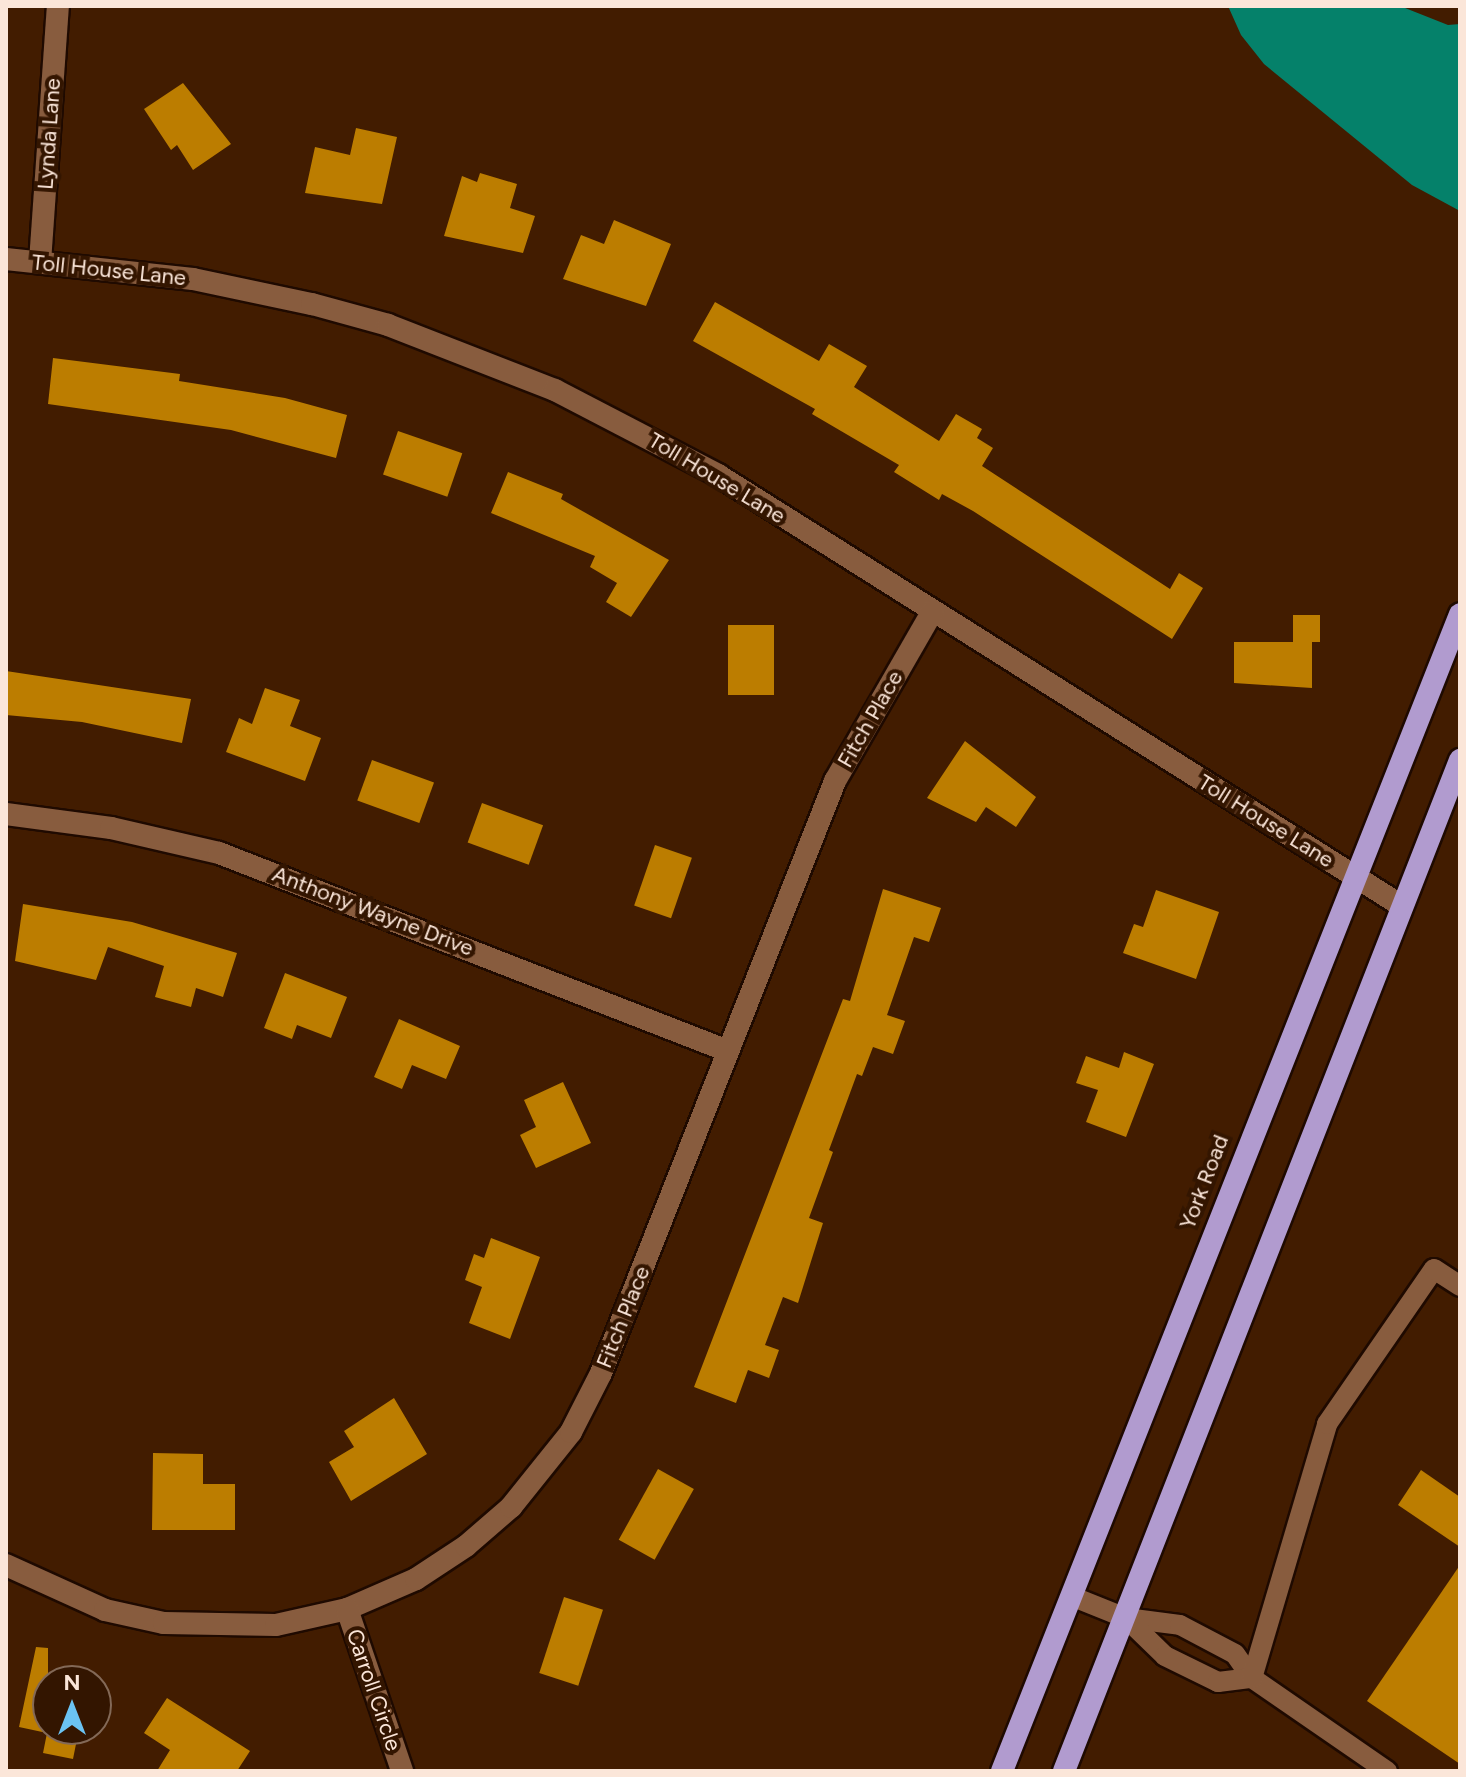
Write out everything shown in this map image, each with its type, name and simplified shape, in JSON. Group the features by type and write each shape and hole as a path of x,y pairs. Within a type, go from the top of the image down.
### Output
{"highway":[{"name":"York Road","path":"1002,1771 1354,876 1455,640 1460,614"},
{"path":"1064,1771 1460,760"}],"street":[{"name":"Lynda Lane","path":"40,262 58,6"},
{"name":"Toll House Lane","path":"6,259 193,279 312,304 462,352 653,439 1402,906"},
{"name":"Fitch Place","path":"6,1565 105,1610 164,1623 276,1625 347,1609 416,1579 466,1546 511,1507 571,1432 601,1373 835,781 932,612"},
{"name":"Anthony Wayne Drive","path":"6,814 111,828 219,853 728,1051"},
{"name":"Carroll Circle","path":"347,1609 402,1771"}],"lane":[{"path":"1252,1678 1327,1424 1434,1269 1460,1286"},
{"path":"1071,1596 1126,1618 1180,1625 1235,1654 1252,1678 1387,1771"},
{"path":"1126,1618 1165,1656 1218,1682 1252,1678"}],"water":[{"path":"1228,6 1400,6 1448,25 1460,24 1460,211 1412,185 1264,64 1241,35"}],"building":[{"path":"183,83 231,144 193,170 177,145 171,150 144,109"},
{"path":"356,128 397,137 382,204 305,193 315,147 350,155"},
{"path":"480,173 517,184 510,208 535,216 523,253 444,236 462,176 477,182"},
{"path":"614,220 671,244 646,306 563,279 581,235 604,244"},
{"path":"715,302 819,361 829,344 867,366 854,387 939,441 956,414 982,429 977,438 993,448 982,466 1170,589 1179,573 1203,588 1172,639 973,511 942,494 939,500 894,472 899,465 812,414 815,409 693,341"},
{"path":"53,358 180,374 179,381 285,398 347,415 336,458 231,430 48,404"},
{"path":"398,431 462,453 447,497 383,474"},
{"path":"508,472 563,494 561,499 669,560 631,617 606,602 617,583 590,567 595,556 491,513"},
{"path":"1293,615 1320,615 1320,642 1312,642 1312,688 1234,683 1234,642 1293,642"},
{"path":"728,625 774,625 774,695 728,695"},
{"path":"6,671 191,699 182,743 82,722 6,715"},
{"path":"265,688 300,700 290,726 321,738 305,781 226,752 239,718 252,724"},
{"path":"965,741 1036,797 1016,827 986,807 976,822 927,798"},
{"path":"372,760 434,783 419,823 357,800"},
{"path":"482,803 543,825 529,865 468,842"},
{"path":"655,845 692,858 671,918 634,906"},
{"path":"883,889 941,908 929,942 914,937 887,1015 905,1021 893,1054 873,1047 862,1076 857,1074 829,1150 833,1152 809,1218 823,1223 798,1303 783,1297 765,1345 779,1350 769,1378 748,1370 736,1403 694,1387 843,999 850,1001"},
{"path":"1156,890 1219,912 1196,979 1123,953 1134,924 1143,927"},
{"path":"23,904 132,922 237,953 223,997 196,988 191,1007 155,997 164,966 108,947 96,980 15,961"},
{"path":"285,973 347,997 331,1038 297,1025 292,1039 264,1028"},
{"path":"399,1019 460,1046 446,1079 412,1065 402,1089 374,1077"},
{"path":"1124,1052 1154,1064 1126,1137 1086,1122 1098,1090 1076,1083 1086,1056 1119,1068"},
{"path":"563,1082 591,1143 536,1168 520,1135 536,1127 524,1100"},
{"path":"491,1238 540,1257 510,1339 469,1323 482,1287 465,1280 474,1254 484,1258"},
{"path":"394,1398 427,1454 351,1501 329,1462 354,1447 344,1431"},
{"path":"153,1453 203,1454 203,1484 235,1484 235,1530 152,1530"},
{"path":"658,1469 694,1489 655,1560 619,1540"},
{"path":"1421,1470 1460,1497 1460,1547 1398,1505"},
{"path":"1460,1565 1460,1764 1367,1701"},
{"path":"564,1597 603,1610 578,1686 539,1673"},
{"path":"36,1647 48,1648 48,1665 32,1665"},
{"path":"32,1666 32,1730 19,1727"},
{"path":"167,1698 250,1751 237,1771 157,1771 170,1750 144,1733"},
{"path":"45,1745 76,1745 73,1759 43,1753"}]}
